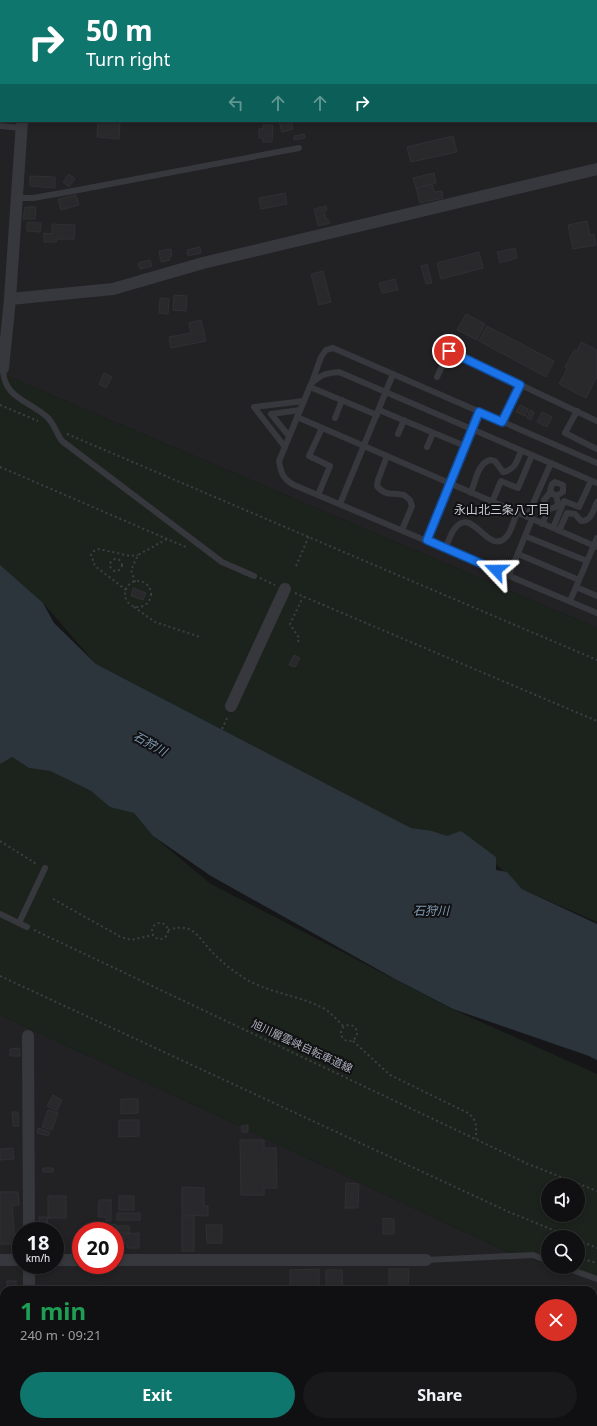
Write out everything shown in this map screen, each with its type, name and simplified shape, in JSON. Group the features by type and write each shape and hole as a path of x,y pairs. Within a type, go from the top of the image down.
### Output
{"street":[{"path":"3,368 10,299 22,124"},
{"path":"10,299 113,289 211,261 597,169"},
{"path":"231,706 285,589"},
{"path":"28,1036 29,1222"},
{"path":"0,1260 12,1260"},
{"path":"124,1260 426,1260"},
{"path":"29,1274 29,1286"}],"lane":[{"path":"0,126 22,124"},
{"path":"16,198 33,198 57,194 299,148"},
{"path":"597,463 333,348 326,350 321,357 279,461 281,472 286,480 318,495 597,613"},
{"path":"437,377 449,351 597,421"},
{"path":"3,368 3,377 7,388 47,417 60,438 67,445 222,562 254,576"},
{"path":"310,385 326,373 339,372 594,482 579,507 564,501 556,530"},
{"path":"340,504 393,374"},
{"path":"310,385 342,400 404,420 465,446"},
{"path":"502,422 520,385"},
{"path":"336,418 342,400"},
{"path":"285,447 254,407 304,401"},
{"path":"289,436 271,414 300,410"},
{"path":"577,411 565,433 597,449"},
{"path":"427,540 479,412"},
{"path":"297,417 595,547"},
{"path":"398,434 404,420"},
{"path":"318,495 330,466 309,456 322,428"},
{"path":"427,447 433,433"},
{"path":"471,493 481,467 486,461 490,460 494,462 503,472 509,471 514,468 521,450"},
{"path":"492,502 501,481 518,488 532,455"},
{"path":"387,456 378,480 378,486 383,493 390,495 404,495 410,500 412,506 402,530"},
{"path":"509,575 525,536 530,518 551,463"},
{"path":"542,524 549,509 556,507 558,503 550,491 552,484 559,482 566,470"},
{"path":"549,509 544,503 544,500 549,494 554,495 563,492 562,485 559,482"},
{"path":"556,530 567,513 575,514 581,521 590,519 597,502"},
{"path":"446,548 454,530 461,524 469,522 477,526 486,537 492,541 500,541 507,536 517,513"},
{"path":"525,536 587,561"},
{"path":"570,601 587,561 595,547 597,538"},
{"path":"518,554 579,580"},
{"path":"576,587 597,596"},
{"path":"19,923 45,868"},
{"path":"0,914 27,927"},
{"path":"426,1260 533,1256 541,1259"},
{"path":"583,1274 597,1279"}],"path":[{"path":"0,405 310,536 597,660"},
{"path":"0,467 195,550"},
{"path":"296,566 310,536"},
{"path":"126,590 95,566 91,555 94,551 99,549 130,556 138,555 167,539"},
{"path":"107,575 113,571 118,571 122,567 122,563 117,559 116,553"},
{"path":"135,582 131,570 138,555"},
{"path":"113,571 110,568 110,563 117,559"},
{"path":"254,576 597,721"},
{"path":"131,605 144,606 151,596 151,592 147,585 139,581 128,586 126,590 126,599 131,605 155,622 200,637"},
{"path":"298,642 299,638 290,624 303,596"},
{"path":"222,729 231,706"},
{"path":"0,841 45,868"},
{"path":"53,899 121,937 131,940 153,935"},
{"path":"153,935 153,927 157,924 165,925 168,930"},
{"name":"旭川層雲峡自転車道線","path":"27,927 528,1164 597,1191"},
{"path":"168,930 179,927 190,929 197,934 214,954 239,975 274,991 322,1007 344,1027"},
{"path":"153,935 158,939 163,938 168,930"},
{"path":"0,976 509,1212 553,1230"},
{"path":"349,1025 357,1029 358,1035 353,1041 348,1042 343,1039 341,1031 344,1027 349,1025"},
{"path":"353,1041 390,1075 468,1113 474,1118 477,1124 476,1139"},
{"path":"585,1243 597,1248"},
{"path":"585,1260 597,1263"}],"shaded area":[{"path":"0,122 597,122 597,628 0,373"},
{"path":"0,373 597,628 597,922 522,889 473,842 411,828 96,664 43,603 0,570"},
{"path":"12,757 29,768 50,771 134,813 153,836 211,884 452,1009 597,1074 597,1278 584,1274 585,1274 585,1230 541,1230 541,1262 503,1250 0,1015 0,759"},
{"path":"0,1015 503,1250 541,1262 541,1274 584,1274 597,1278 597,1286 0,1286"}],"water":[{"name":"石狩川","path":"0,565 43,603 54,623 96,664 411,828 432,831 447,836 461,831 496,857 496,870 507,872 522,889 597,924 597,1060 453,1009 395,979 211,876 153,836 134,813 110,807 91,791 50,771 29,768 12,757 0,764"}],"building":[{"path":"98,122 120,122 119,139 97,137"},
{"path":"279,122 291,122 293,129 282,132"},
{"path":"263,125 273,125 272,142 263,142 263,138 259,138 259,129 263,129"},
{"path":"304,134 305,138 294,140 294,136"},
{"path":"453,136 457,152 411,162 407,147"},
{"path":"434,173 436,183 416,188 413,178"},
{"path":"69,174 75,179 69,187 63,182"},
{"path":"30,176 55,177 55,188 30,186"},
{"path":"432,184 434,192 442,191 443,198 420,203 416,188"},
{"path":"285,193 287,204 261,209 259,198"},
{"path":"76,195 79,205 61,210 58,199"},
{"path":"30,206 36,208 35,219 23,219 25,207 30,208"},
{"path":"326,206 327,210 324,211 326,219 328,219 330,223 318,226 314,209"},
{"path":"587,221 590,235 594,234 596,245 573,249 568,225"},
{"path":"27,222 41,223 40,232 27,231"},
{"path":"52,224 75,225 74,239 57,239 56,242 44,242 44,233 52,234"},
{"path":"200,247 201,253 188,256 187,250"},
{"path":"515,248 517,258 500,263 497,252"},
{"path":"171,249 172,256 169,257 170,260 161,262 159,251"},
{"path":"479,252 483,268 441,279 437,263"},
{"path":"150,260 152,266 140,269 138,263"},
{"path":"427,264 432,283 426,284 421,266"},
{"path":"323,271 331,302 319,305 311,274"},
{"path":"395,279 398,290 382,293 379,283"},
{"path":"174,295 187,296 186,311 173,310"},
{"path":"160,298 169,299 168,314 159,313"},
{"path":"466,314 485,324 477,340 457,330"},
{"path":"201,320 206,341 171,348 169,337 191,333 189,323"},
{"path":"487,326 554,361 546,377 479,341"},
{"path":"581,342 597,350 597,377 586,398 559,384 567,369 565,367 574,350 577,351"},
{"path":"104,373 112,377 106,388 99,384"},
{"path":"520,405 528,409 525,416 516,412"},
{"path":"530,410 534,412 531,420 527,418"},
{"path":"542,412 552,417 547,427 537,422"},
{"path":"133,588 146,593 143,600 131,596"},
{"path":"294,655 300,658 295,667 289,665"},
{"path":"19,1048 20,1056 10,1056 10,1049"},
{"path":"53,1095 62,1100 57,1111 47,1106"},
{"path":"121,1099 138,1099 138,1113 121,1114"},
{"path":"48,1110 58,1113 52,1130 42,1127"},
{"path":"12,1112 18,1112 19,1126 13,1126"},
{"path":"119,1120 139,1120 139,1136 119,1137"},
{"path":"248,1125 248,1132 242,1132 241,1126"},
{"path":"38,1128 50,1132 48,1136 37,1133"},
{"path":"240,1140 264,1140 264,1148 276,1148 277,1188 264,1188 264,1195 241,1195"},
{"path":"13,1148 14,1159 0,1160 0,1149"},
{"path":"43,1168 53,1168 53,1172 43,1172"},
{"path":"346,1183 359,1184 358,1208 345,1208"},
{"path":"182,1187 204,1188 204,1206 208,1206 208,1216 182,1215"},
{"path":"0,1192 18,1192 19,1205 12,1205 13,1222 12,1222 12,1244 0,1244"},
{"path":"48,1196 66,1196 66,1218 48,1218"},
{"path":"119,1196 134,1196 134,1210 119,1210"},
{"path":"99,1200 111,1200 111,1221 106,1221 106,1217 98,1217"},
{"path":"117,1213 140,1213 140,1220 117,1220"},
{"path":"39,1217 47,1217 48,1222 40,1222"},
{"path":"182,1217 194,1217 194,1251 182,1251"},
{"path":"383,1218 394,1219 394,1234 383,1234"},
{"path":"206,1225 222,1225 222,1243 207,1243"},
{"path":"124,1226 129,1226 130,1233 124,1233"},
{"path":"139,1233 139,1248 127,1248 127,1243 124,1243 124,1234"},
{"path":"319,1269 319,1286 290,1286 290,1270"},
{"path":"389,1269 409,1269 408,1286 389,1286"},
{"path":"326,1270 342,1270 343,1286 326,1286"},
{"path":"7,1281 16,1281 16,1286 7,1286"}],"district":[{"name":"永山北三条八丁目","path":"502,510"}],"route":[{"path":"449,351 520,385 502,422 479,412 427,540 496,570"}]}
